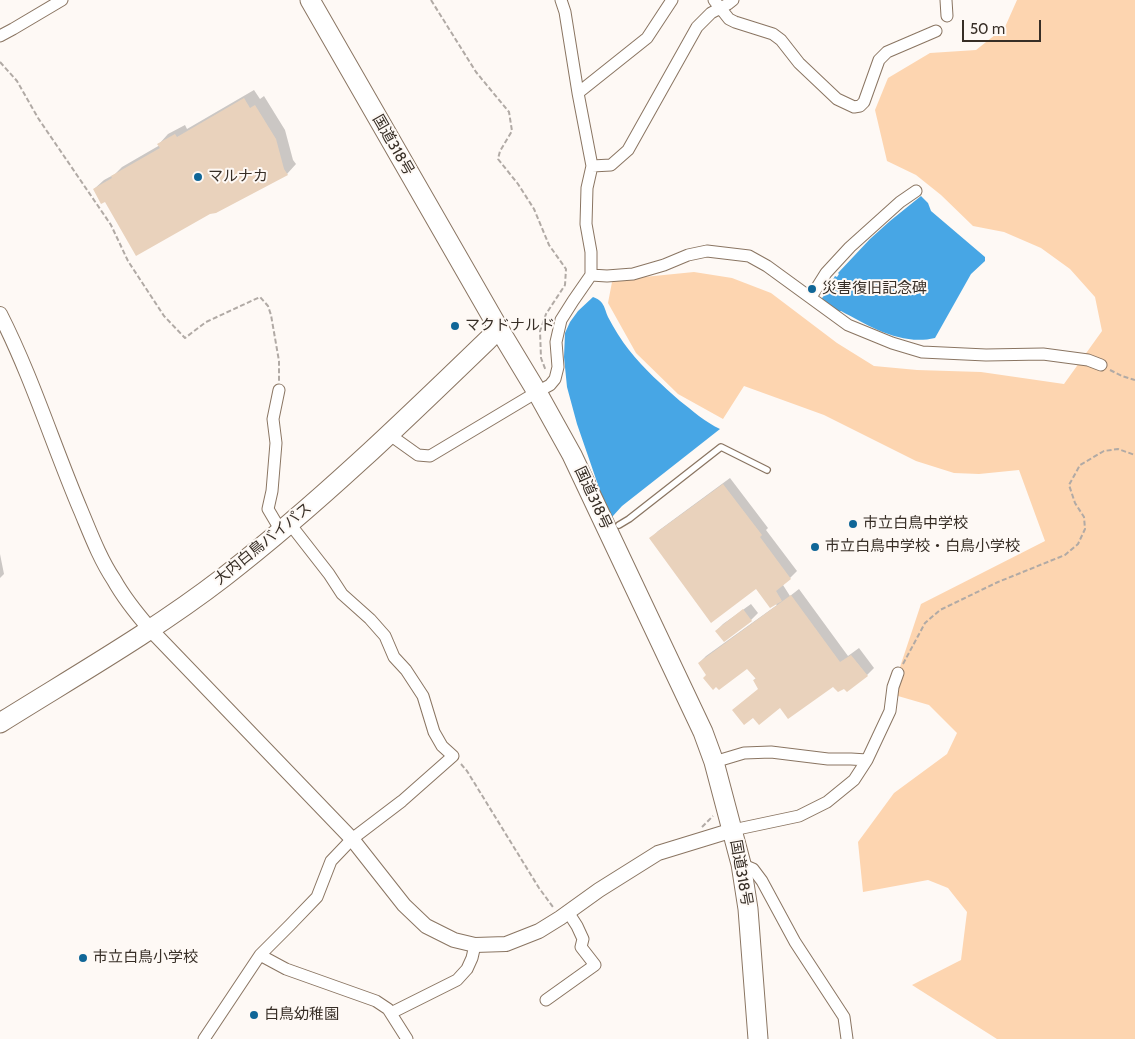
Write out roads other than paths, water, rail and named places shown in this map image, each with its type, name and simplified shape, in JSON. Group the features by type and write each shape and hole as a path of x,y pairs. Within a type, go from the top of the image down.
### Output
{"highway":[{"name":"国道318号","path":"310,0 499,329 544,389 572,455 614,528 703,732 714,762 742,864 748,909 758,1039"},
{"name":"大内白鳥バイパス","path":"0,724 150,629 223,578 286,528 390,435 499,329"}],"street":[{"path":"0,36 62,0"},
{"path":"390,435 418,455 430,456 544,389 555,379 558,367 556,342 561,320 591,275 591,252 586,224 587,188 592,166 565,12 561,0"},
{"path":"578,93 647,38 672,0"},
{"path":"592,166 611,165 628,150 697,26 718,4 733,0"},
{"path":"946,0 947,16"},
{"path":"718,4 729,19 773,34 781,40 799,63 837,99 854,107 860,106 864,102 881,57 887,52 936,31"},
{"path":"811,297 826,273 850,247 916,190"},
{"path":"591,275 633,274 708,250 728,252 748,256 767,266 848,325 892,343 922,352 986,356 1043,354 1088,360 1102,365"},
{"path":"0,314 14,342 65,474 98,551 113,580 132,608 352,839 404,905 426,926 454,940 475,945 506,944 539,931 563,911 658,853 733,830 799,816 827,802 854,780 867,760 890,711 893,686 898,673"},
{"path":"204,1039 260,955 317,897 331,862 352,839 402,801 453,756 442,746 434,732 423,696 406,670 394,657 386,636 342,594 329,574 268,509 272,491 276,443 274,419 279,390"},
{"path":"714,762 744,753 771,752 828,759 867,760"},
{"path":"742,864 753,869 762,881 795,942 844,1018 845,1038"},
{"path":"546,1000 595,965 581,947 583,939 577,926 563,911"},
{"path":"390,1013 457,980 467,969 475,945"},
{"path":"260,955 286,969 376,1001 388,1009 407,1039"}],"lane":[{"path":"614,528 629,519 720,447 767,470"}],"water":[{"path":"921,196 928,203 931,211 985,257 985,261 971,274 935,338 922,340 898,337 874,328 841,311 835,312 821,300 835,276 837,277 838,273 870,239"},
{"path":"593,297 602,303 620,338 647,370 680,401 704,420 720,429 622,506 612,517 607,511 577,424 567,387 564,357 565,333 570,322 578,311"}],"place":[{"name":"マルナカ","path":"198,177"},
{"name":"災害復旧記念碑","path":"812,289"},
{"name":"マクドナルド","path":"455,326"},
{"name":"市立白鳥中学校","path":"853,524"},
{"name":"市立白鳥中学校・白鳥小学校","path":"815,547"},
{"name":"市立白鳥小学校","path":"83,958"},
{"name":"白鳥幼稚園","path":"254,1015"}]}
